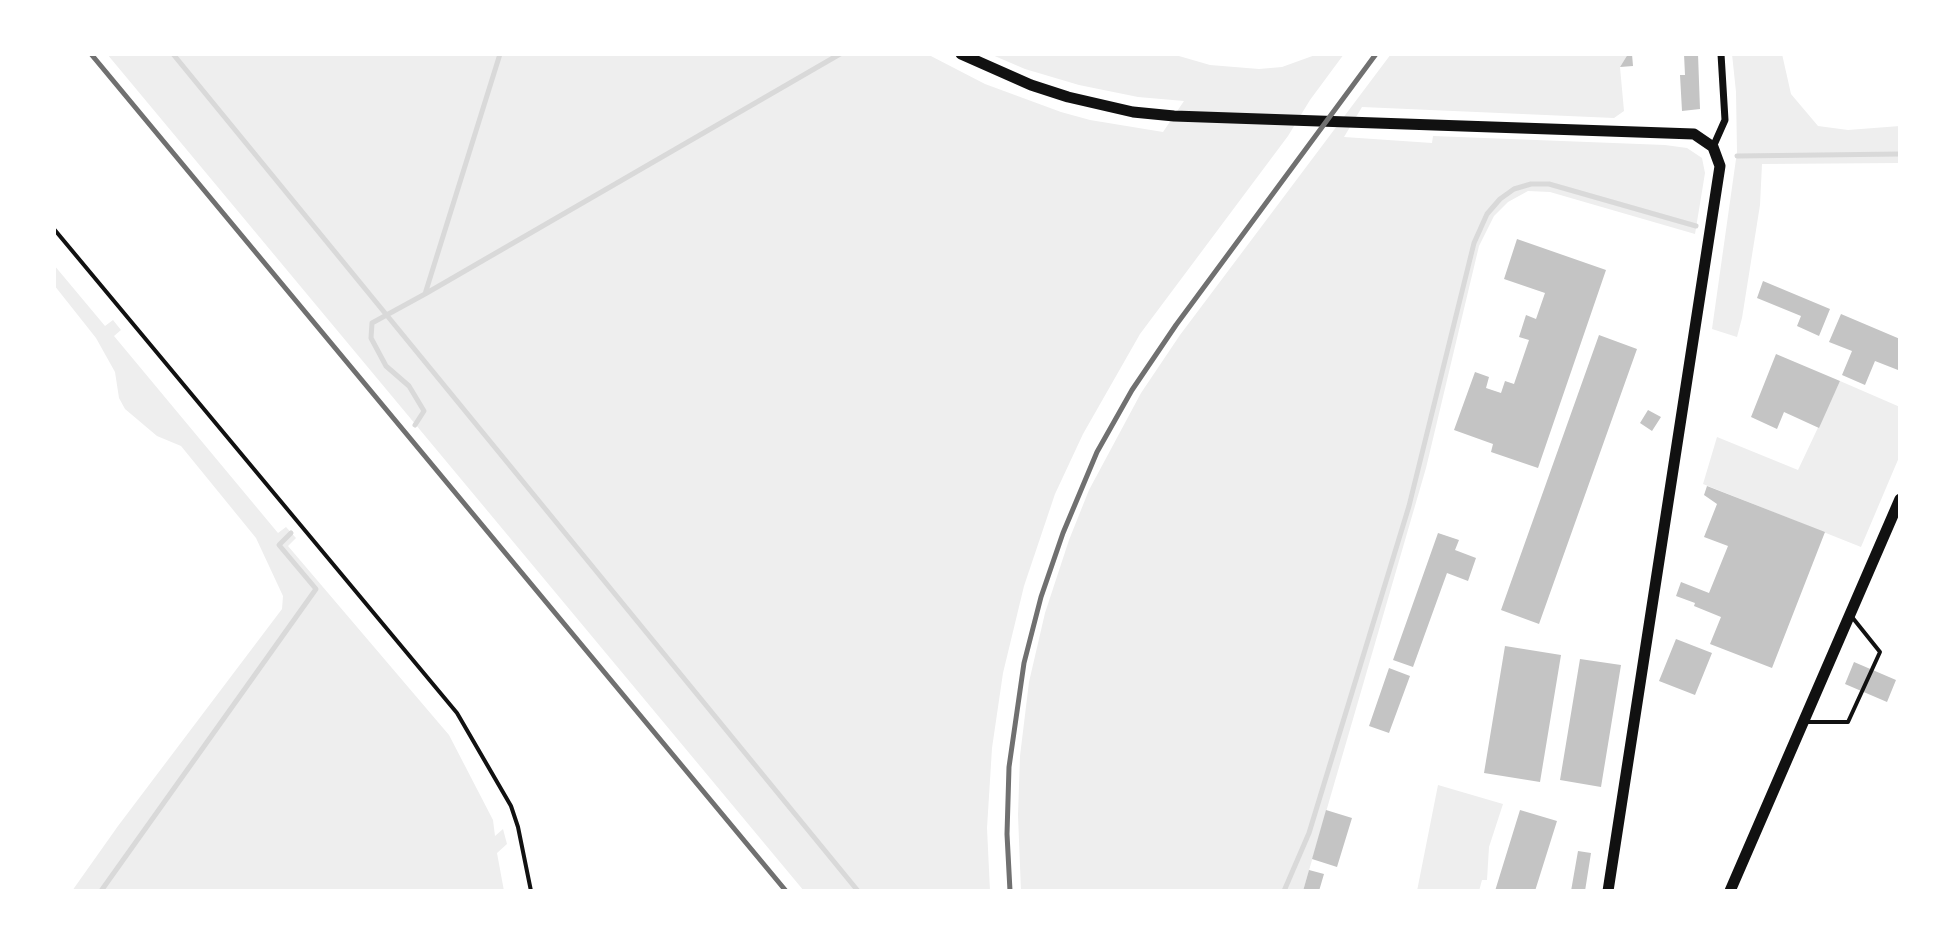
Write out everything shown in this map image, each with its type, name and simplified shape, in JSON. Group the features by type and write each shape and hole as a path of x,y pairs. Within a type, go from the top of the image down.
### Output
{"main road":[{"path":"961,54 1031,85 1133,112 1694,134 1713,147 1720,166 1608,891"},
{"path":"1730,890 1900,499"}],"street":[{"path":"1713,147 1725,120 1721,54"}],"lane":[{"path":"54,229 457,713 511,806 531,891"},
{"path":"1804,722 1848,722 1880,652 1850,614"}],"shaded area":[{"path":"107,54 927,54 985,84 1061,112 1163,132 1184,101 1138,97 1079,85 1025,69 990,54 1172,54 1210,65 1259,69 1282,67 1318,54 1344,54 1288,136 1140,334 1083,434 1055,494 1024,586 1003,673 992,748 987,828 990,891 804,891"},
{"path":"1391,54 1628,54 1620,67 1624,111 1614,118 1362,107 1344,137 1432,143 1433,136 1687,148 1702,158 1705,173 1695,234 1550,192 1528,191 1508,202 1494,216 1479,246 1426,468 1303,891 1021,891 1018,815 1020,756 1029,682 1045,613 1089,490 1141,393 1180,335"},
{"path":"1732,54 1782,54 1791,94 1818,126 1848,130 1900,126 1900,163 1762,164 1760,205 1737,337 1712,329 1737,152"},
{"path":"54,265 105,326 113,320 121,330 114,336 278,533 286,527 296,538 288,546 449,735 493,820 495,836 503,829 507,844 497,853 504,891 72,891 282,609 283,596 256,538 181,446 157,436 125,409 119,398 115,372 96,338 54,285"},
{"path":"1840,381 1900,407 1900,455 1861,547 1703,484 1717,437 1798,470"},
{"path":"1438,785 1503,804 1489,847 1487,880 1482,880 1479,891 1417,891"}],"building":[{"path":"1628,54 1632,54 1633,66 1620,67"},
{"path":"1684,54 1698,54 1700,109 1682,111 1680,75 1685,75"},
{"path":"1517,239 1606,270 1538,468 1491,452 1493,444 1454,430 1475,372 1489,377 1486,388 1501,393 1505,381 1514,384 1529,340 1519,337 1526,315 1536,319 1545,293 1504,279"},
{"path":"1763,281 1830,309 1819,336 1797,326 1801,316 1757,298"},
{"path":"1841,314 1900,339 1898,370 1875,361 1865,385 1842,375 1852,351 1829,342"},
{"path":"1599,335 1637,349 1539,624 1501,610"},
{"path":"1776,354 1840,381 1819,428 1784,412 1777,429 1751,417"},
{"path":"1648,410 1661,417 1652,431 1640,423"},
{"path":"1707,486 1825,532 1772,668 1710,644 1721,617 1676,596 1681,582 1709,593 1728,546 1704,537 1717,504 1704,495"},
{"path":"1438,533 1459,540 1455,550 1476,558 1468,581 1447,573 1413,667 1393,660"},
{"path":"1676,639 1712,653 1695,695 1659,681"},
{"path":"1505,646 1561,655 1540,782 1484,773"},
{"path":"1580,659 1621,665 1601,787 1560,780"},
{"path":"1854,662 1896,680 1887,702 1845,684"},
{"path":"1389,668 1410,676 1389,733 1369,726"},
{"path":"1326,810 1352,818 1337,867 1312,859"},
{"path":"1520,810 1557,821 1535,891 1495,891"},
{"path":"1578,851 1591,853 1585,891 1571,891"},
{"path":"1309,870 1324,874 1319,891 1303,891"}],"waterway":[{"path":"173,54 858,891"},
{"path":"415,425 424,411 409,386 386,366 371,338 372,323 425,294 500,54"},
{"path":"425,294 840,54"},
{"path":"1737,156 1900,154"},
{"path":"1284,891 1309,833 1409,506 1474,243 1487,214 1514,189 1531,184 1549,184 1696,226"},
{"path":"101,891 316,589 279,545 291,533"}],"railway":[{"path":"91,54 786,891"},
{"path":"1010,891 1007,834 1009,767 1024,663 1041,597 1063,533 1097,452 1132,390 1176,325 1376,54"}]}
